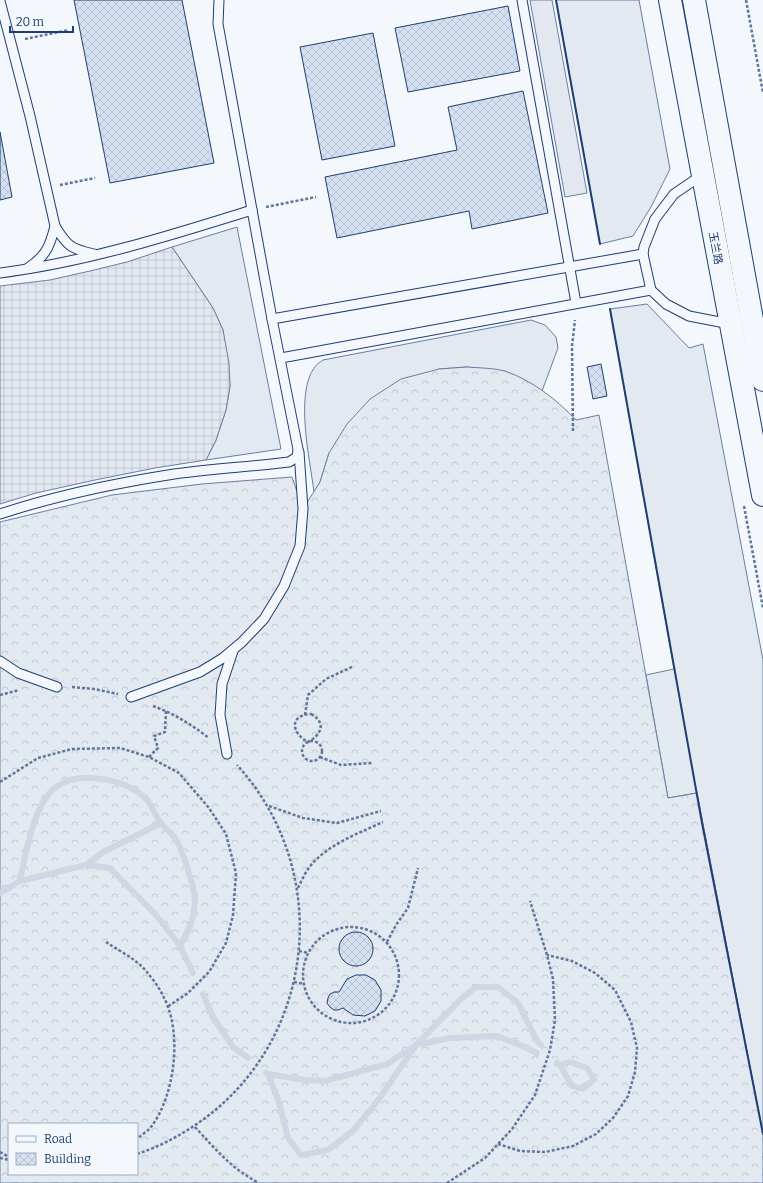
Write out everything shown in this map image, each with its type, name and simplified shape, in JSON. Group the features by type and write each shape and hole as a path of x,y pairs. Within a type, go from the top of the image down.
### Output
{"street":[{"name":"玉兰路","path":"670,0 703,175 742,326 763,380"},
{"name":"玉兰路","path":"694,0 723,161 763,495"}],"lane":[{"path":"131,697 200,672 224,658 234,650 264,619 284,586 300,546 303,509 298,449 272,319 218,24 219,0"},
{"path":"522,0 576,303"},
{"path":"0,1 30,116 56,226 65,242 78,250 98,255"},
{"path":"723,161 674,194 655,219 644,247 643,254 651,290 666,304 689,316 742,326"},
{"path":"0,273 26,270 98,255 252,210"},
{"path":"26,270 39,260 50,244 56,226"},
{"path":"272,319 643,254"},
{"path":"280,358 651,290"},
{"path":"0,514 106,486 169,475 289,462 297,457 298,449"},
{"path":"227,754 220,715 222,684 234,650"},
{"path":"0,662 18,673 57,687"}],"path":[{"path":"746,0 763,93"},
{"path":"10,42 69,30"},
{"path":"46,187 95,178"},
{"path":"252,210 316,197"},
{"path":"573,431 572,346 576,303"},
{"path":"304,715 308,695 326,679 354,666"},
{"path":"0,695 18,690 57,687 94,689 131,697 166,711 198,730 227,754 250,778 268,806 287,846 298,888 301,934 294,982 281,1023 259,1063 230,1098 195,1126 154,1148 138,1154"},
{"path":"149,757 158,748 154,736 165,732 166,711"},
{"path":"308,742 300,738 296,732 295,725 298,718 311,714 320,722 321,728 319,734 308,742 304,745 302,750 303,756 306,760 311,762 316,761 322,752 321,747 318,743 308,742"},
{"path":"0,782 38,758 72,749 120,748 149,757 179,773 209,808 226,834 236,873 233,915 226,943 209,972 188,993 167,1007"},
{"path":"320,757 341,765 372,764"},
{"path":"268,806 303,818 337,823 382,811"},
{"path":"298,888 308,868 318,858 346,839 383,822"},
{"path":"387,942 396,925 408,908 418,868"},
{"path":"447,1183 485,1158 512,1129 535,1095 550,1050 555,1020 553,979 530,901"},
{"path":"353,926 365,928 377,934 387,942 394,953 398,964 399,977 397,989 392,1000 384,1010 363,1022 350,1023 327,1017 317,1009 309,999 304,984 302,974 304,962 308,953 318,940 328,932 340,928 353,926"},
{"path":"106,942 132,958 145,970 164,996 170,1014 174,1034 174,1061 170,1083 162,1106 150,1127 138,1138"},
{"path":"299,951 308,953"},
{"path":"498,1144 520,1151 545,1152 573,1146 596,1134 614,1118 628,1096 635,1072 637,1048 631,1022 615,990 595,973 572,961 547,955"},
{"path":"294,982 304,984"},
{"path":"195,1126 219,1154 244,1175 259,1183"}],"green space":[{"path":"556,0 639,0 670,169 651,207 633,236 600,244"},
{"path":"237,227 281,449 206,460 216,440 226,410 230,386 223,330 213,308 172,247"},
{"path":"647,304 689,348 703,344 763,660 763,1134 697,793 668,798 646,675 674,669 610,309"},
{"path":"531,320 545,325 556,337 558,348 542,391 532,384 504,371 467,367 439,369 329,453 320,482 314,492 305,428 305,394 308,380 314,368 319,363 323,360"},
{"path":"467,367 505,371 544,391 576,420 599,415 668,798 697,793 763,1134 763,1183 0,1183 0,522 112,495 202,484 292,477 303,509 320,482 329,453 347,424 370,399 401,379 439,369"}],"shaded area":[{"path":"530,0 552,0 587,193 565,197"},
{"path":"172,247 213,308 223,330 229,363 230,386 226,410 216,440 206,460 95,480 36,493 0,504 0,286 50,280 90,271 127,262"}],"building":[{"path":"74,0 182,0 214,163 110,183"},
{"path":"508,6 520,71 408,92 395,28"},
{"path":"373,33 395,146 322,160 300,47"},
{"path":"523,91 548,213 472,229 469,211 337,238 325,177 457,150 448,107"},
{"path":"0,132 12,197 0,200"},
{"path":"601,364 607,396 593,399 587,367"},
{"path":"359,932 366,934 371,939 373,949 371,959 366,964 353,966 346,964 341,959 339,946 341,939 346,934"},
{"path":"356,975 366,975 375,980 381,990 381,1001 375,1011 365,1016 353,1015 343,1008 334,1010 327,1003 330,994 339,992 347,979"}],"waterway":[{"path":"20,881 28,844 36,817 48,795 56,787 66,782 89,778 113,781 125,785 146,799 160,822 175,838 191,878 195,901 194,914 180,946"},
{"path":"86,865 103,852 161,823"},
{"path":"0,893 20,881 86,865 110,868 156,915 180,946 193,973"},
{"path":"268,1074 278,1099 288,1138 301,1155 328,1150 353,1131 379,1099 416,1045 461,999 476,987 498,987 518,1003 537,1041 541,1045"},
{"path":"203,994 213,1017 233,1047 248,1058"},
{"path":"266,1073 304,1080 325,1081 387,1064 416,1045 450,1038 497,1036 537,1053"},
{"path":"557,1063 560,1065 570,1062 587,1068 594,1079 583,1089 572,1086 560,1065 557,1064"}],"wall":[{"path":"556,0 600,244"},
{"path":"610,309 702,823 763,1134"}]}
